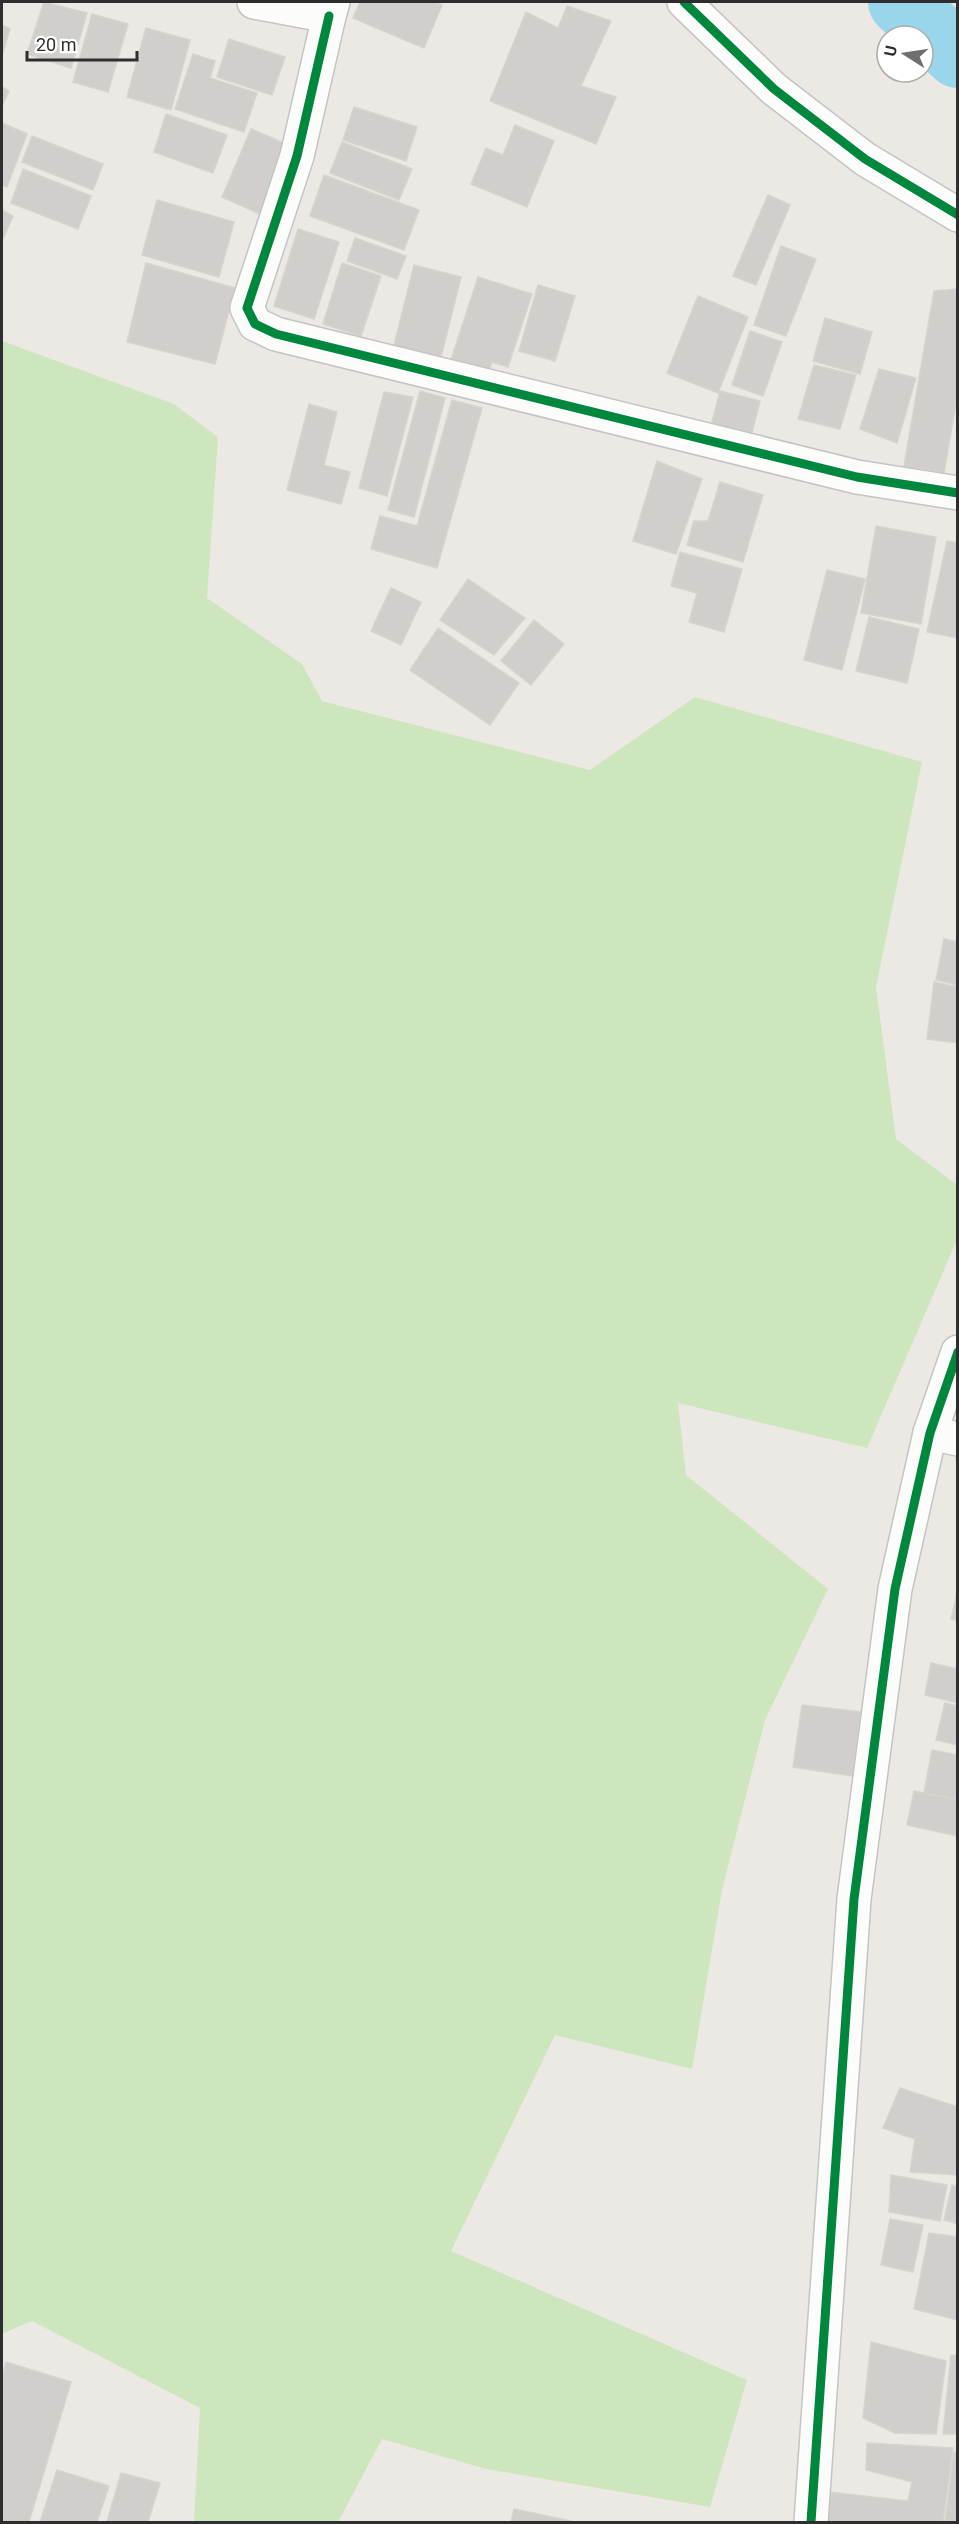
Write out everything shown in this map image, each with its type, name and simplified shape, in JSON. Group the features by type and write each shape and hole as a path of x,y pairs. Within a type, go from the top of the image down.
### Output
{"street":[{"path":"254,2 331,9 297,156 253,287 248,308 255,324 276,334 675,434 857,477 957,493"},
{"path":"684,2 783,96 865,159 957,215"},
{"path":"811,2523 854,1899 895,1588 944,1436 957,1352"}],"green space":[{"path":"2,341 174,404 218,437 207,598 302,664 322,701 590,770 695,697 922,762 876,987 896,1139 957,1185 957,1240 867,1448 678,1403 686,1475 828,1589 765,1720 722,1890 692,2069 555,2035 451,2251 747,2380 710,2507 486,2469 382,2439 338,2522 194,2522 200,2408 32,2321 2,2334"}],"building":[{"path":"44,2 87,13 71,68 27,54"},
{"path":"360,2 434,2 442,5 424,48 353,18"},
{"path":"567,6 611,21 581,86 616,97 596,144 490,101 526,12 558,28"},
{"path":"92,14 128,24 108,92 73,82"},
{"path":"2,25 10,29 2,56"},
{"path":"146,28 190,40 171,110 127,97"},
{"path":"229,39 285,57 272,95 217,77"},
{"path":"193,54 215,61 210,78 257,93 244,132 175,109"},
{"path":"2,87 9,91 2,106"},
{"path":"354,107 417,127 406,161 343,140"},
{"path":"166,114 227,135 213,173 154,152"},
{"path":"2,123 27,134 7,187 2,185"},
{"path":"515,125 554,141 527,207 471,184 486,148 503,155"},
{"path":"251,129 291,146 262,215 222,197"},
{"path":"32,136 103,164 93,190 22,162"},
{"path":"342,142 412,169 399,200 330,173"},
{"path":"23,169 91,196 78,229 11,203"},
{"path":"324,175 419,210 404,250 310,216"},
{"path":"768,195 790,205 756,285 733,276"},
{"path":"157,200 234,222 219,277 142,255"},
{"path":"2,210 13,216 2,241"},
{"path":"298,229 339,242 314,319 274,306"},
{"path":"355,238 406,256 397,279 347,261"},
{"path":"781,246 816,259 786,336 754,325"},
{"path":"146,263 235,288 215,364 127,342"},
{"path":"342,263 381,276 361,336 323,324"},
{"path":"414,265 461,277 439,365 392,353"},
{"path":"478,277 532,294 508,367 492,362 488,376 450,363"},
{"path":"538,285 575,296 555,361 519,351"},
{"path":"958,289 958,392 944,473 904,466 934,291"},
{"path":"698,296 748,317 718,393 667,373"},
{"path":"825,318 872,332 860,374 813,361"},
{"path":"750,331 782,342 763,396 732,385"},
{"path":"814,365 856,375 840,429 798,419"},
{"path":"879,369 916,378 897,443 860,429"},
{"path":"420,391 445,398 414,517 388,510"},
{"path":"720,391 760,401 749,444 709,434"},
{"path":"384,392 413,397 387,496 359,488"},
{"path":"452,400 482,408 437,568 371,549 380,516 417,526"},
{"path":"309,404 337,412 324,465 350,472 341,504 287,490"},
{"path":"657,461 702,479 676,554 633,541"},
{"path":"720,482 763,495 743,562 687,545 694,521 708,521"},
{"path":"876,526 936,537 921,624 861,613"},
{"path":"947,541 958,543 958,638 927,632"},
{"path":"680,552 742,569 724,632 689,622 697,593 671,586"},
{"path":"827,570 865,579 842,670 804,660"},
{"path":"468,579 525,618 494,655 440,620"},
{"path":"391,588 421,602 401,645 371,631"},
{"path":"869,617 919,629 907,683 856,671"},
{"path":"534,620 564,644 531,685 501,661"},
{"path":"438,628 519,683 490,725 410,670"},
{"path":"944,939 958,942 958,985 936,980"},
{"path":"934,982 958,987 958,1043 927,1039"},
{"path":"958,1590 958,1621 951,1619"},
{"path":"931,1663 958,1669 958,1703 925,1695"},
{"path":"945,1703 958,1706 958,1745 936,1740"},
{"path":"802,1705 861,1712 852,1776 793,1767"},
{"path":"932,1750 958,1755 958,1799 924,1793"},
{"path":"914,1791 958,1800 958,1836 907,1825"},
{"path":"900,2088 958,2107 958,2175 910,2172 915,2139 883,2128"},
{"path":"891,2175 947,2185 940,2221 889,2212"},
{"path":"952,2185 958,2187 958,2224 944,2220"},
{"path":"890,2219 923,2225 913,2272 881,2265"},
{"path":"929,2233 958,2237 958,2320 914,2309"},
{"path":"871,2342 946,2361 936,2434 895,2433 863,2418"},
{"path":"951,2355 958,2356 958,2434 943,2434"},
{"path":"6,2362 71,2382 29,2522 2,2522 2,2377"},
{"path":"867,2443 953,2448 943,2522 825,2522 829,2492 908,2501 912,2482 866,2470"},
{"path":"954,2452 958,2452 958,2522 945,2521"},
{"path":"57,2470 109,2486 97,2522 40,2522"},
{"path":"121,2473 160,2483 148,2522 107,2522"},
{"path":"514,2509 576,2522 511,2522"}],"waterway":[{"path":"901,2 958,55"}],"cycle path":[{"path":"684,2 774,89 865,159 958,215"},
{"path":"329,16 297,156 247,308 255,324 276,334 857,477 958,493"},
{"path":"811,2522 854,1899 895,1589 930,1433 958,1352"}]}
